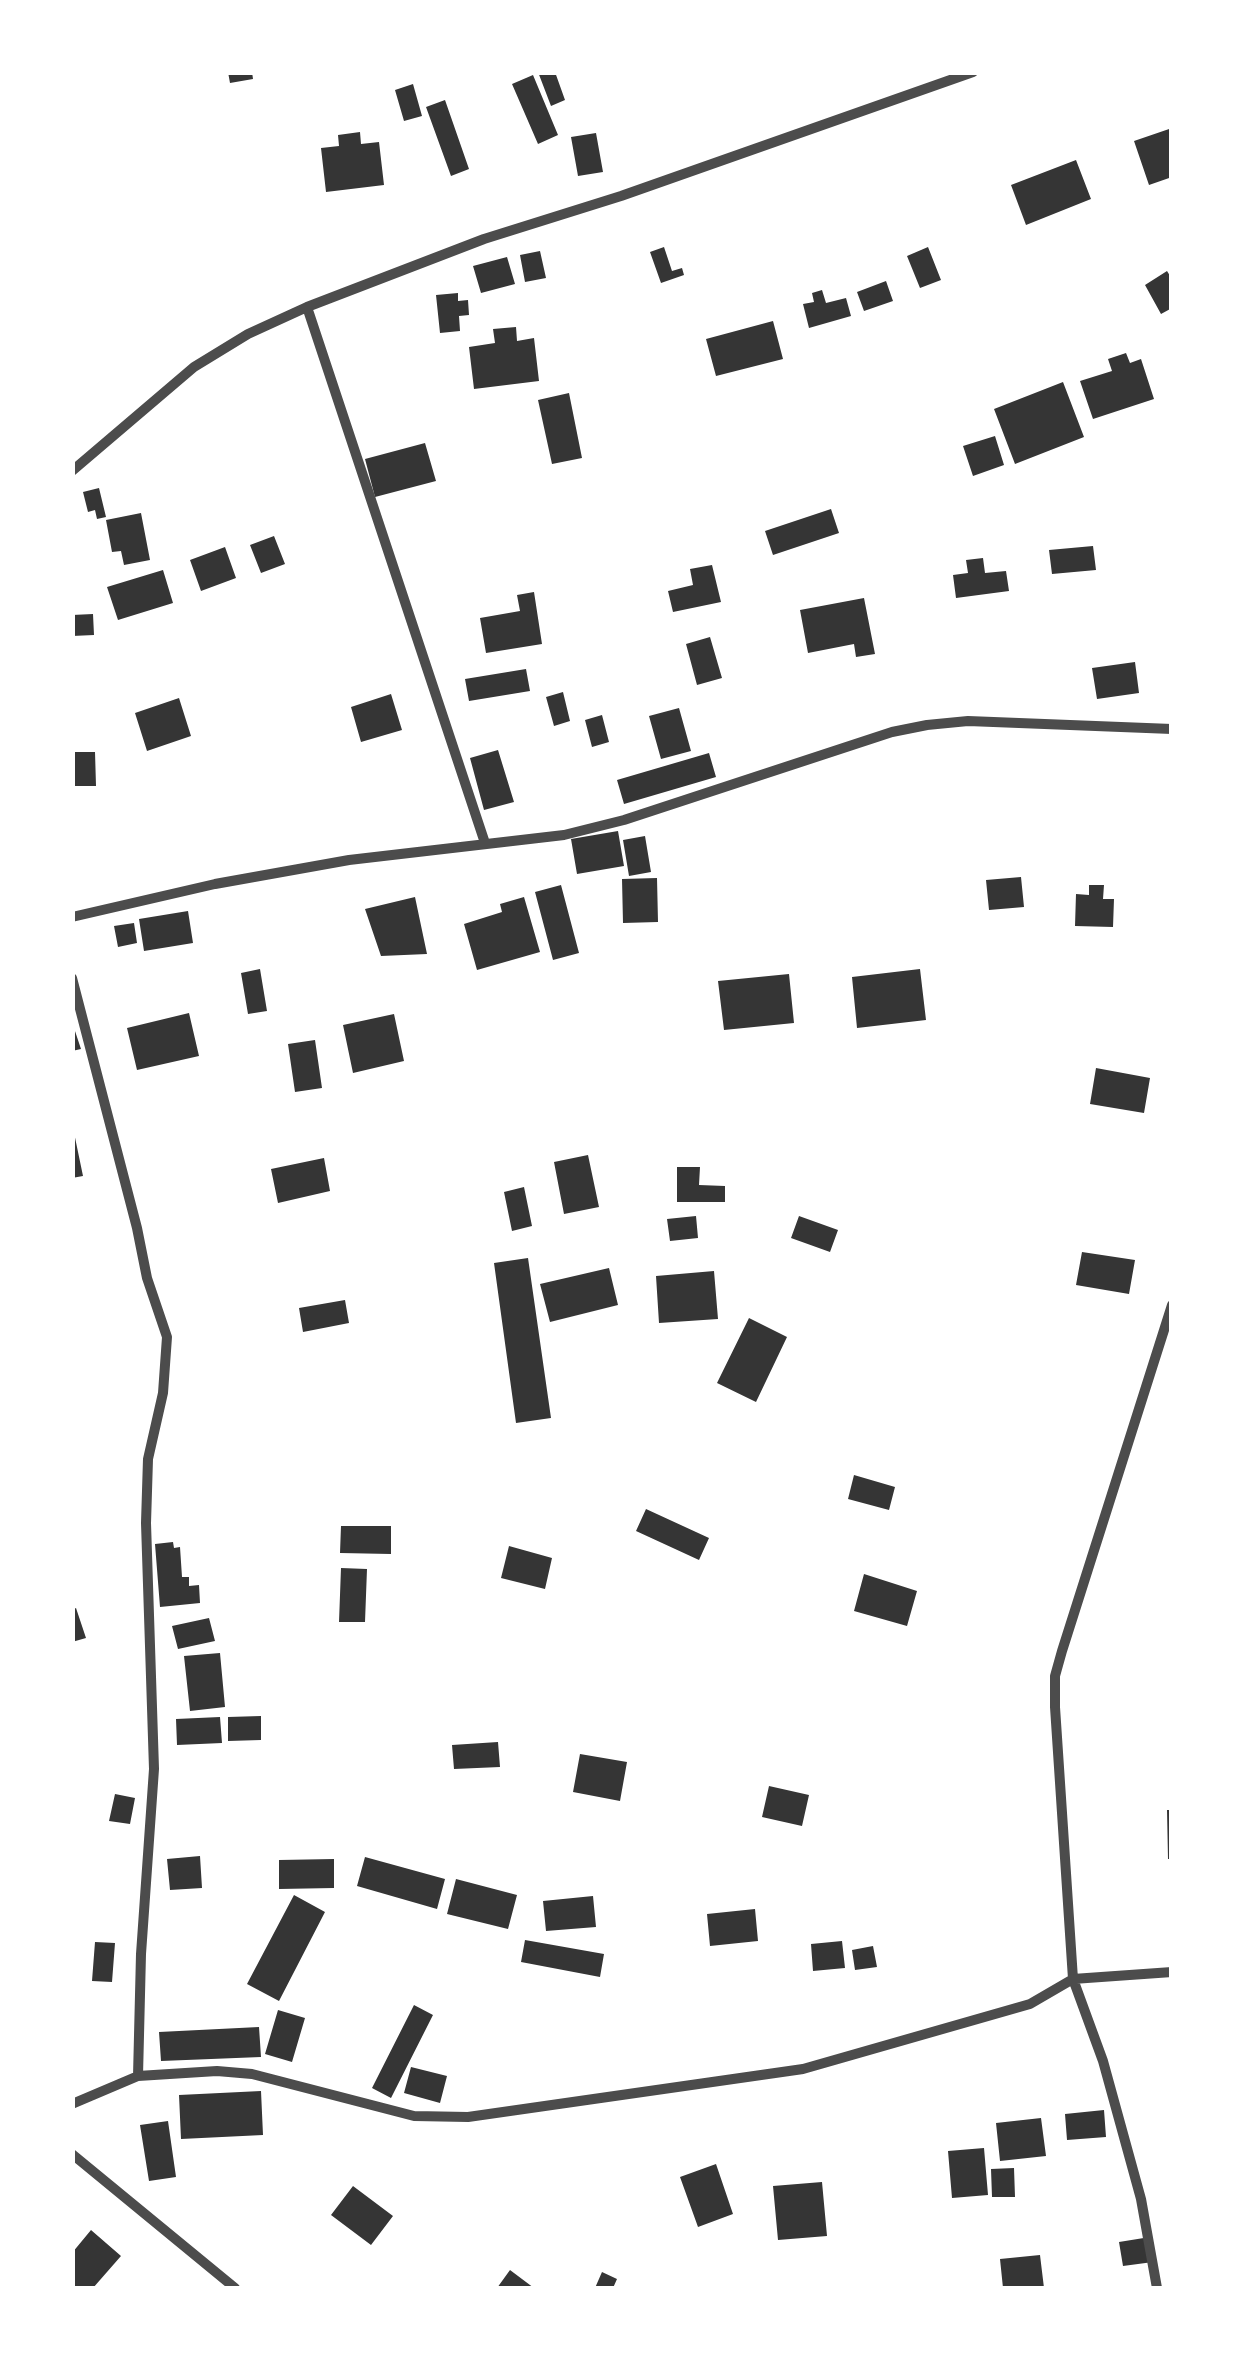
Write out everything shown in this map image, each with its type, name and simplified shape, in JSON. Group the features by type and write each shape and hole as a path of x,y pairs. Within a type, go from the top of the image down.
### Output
{"street":[{"path":"72,471 194,367 248,334 484,239 621,196 973,72"},
{"path":"308,308 485,843"},
{"path":"72,917 280,872 564,834 624,820 892,732 926,725 968,721 1172,729"},
{"path":"72,978 147,1278 168,1337 164,1393 148,1459 146,1522 154,1770 141,1954 138,2076"},
{"path":"1157,2288 1141,2199 1103,2061 1073,1979 1059,1804 1055,1676 1172,1305"},
{"path":"72,2104 138,2076 216,2071 252,2074 414,2116 484,2115 803,2069 920,2033 1013,2010 1073,1979 1172,1972"},
{"path":"72,2154 235,2288"}],"building":[{"path":"228,72 252,72 253,79 230,83"},
{"path":"538,72 555,72 565,100 551,106"},
{"path":"533,75 558,135 538,144 512,84"},
{"path":"413,84 422,116 404,121 395,90"},
{"path":"445,100 469,169 451,176 426,107"},
{"path":"1172,128 1172,177 1149,185 1134,141"},
{"path":"360,132 361,144 379,142 384,185 326,192 321,148 339,146 338,135"},
{"path":"596,133 603,172 578,176 571,137"},
{"path":"1076,160 1091,199 1026,225 1011,185"},
{"path":"664,247 672,271 682,268 684,275 661,283 650,252"},
{"path":"928,247 941,280 920,288 907,256"},
{"path":"540,251 546,278 525,282 520,255"},
{"path":"507,257 515,284 481,293 473,266"},
{"path":"1167,271 1172,279 1172,308 1161,314 1145,285"},
{"path":"886,281 893,301 864,311 857,292"},
{"path":"822,290 826,303 846,298 851,316 809,328 803,304 814,302 812,293"},
{"path":"458,293 458,301 468,300 469,315 459,316 460,331 440,333 436,295"},
{"path":"773,321 783,359 716,376 706,339"},
{"path":"516,327 517,341 534,338 539,381 474,389 469,347 495,343 493,329"},
{"path":"1126,353 1130,363 1141,359 1154,399 1093,419 1080,381 1112,371 1108,359"},
{"path":"1063,382 1084,437 1015,464 994,409"},
{"path":"569,393 582,458 552,464 538,400"},
{"path":"995,436 1004,465 973,476 963,446"},
{"path":"425,443 436,481 375,497 365,459"},
{"path":"99,488 106,517 97,519 95,510 88,512 83,492"},
{"path":"831,509 839,533 773,555 765,531"},
{"path":"141,513 150,560 124,565 121,551 112,552 106,520"},
{"path":"274,536 285,564 261,573 250,545"},
{"path":"1093,546 1096,570 1052,574 1049,550"},
{"path":"225,547 236,578 201,591 190,560"},
{"path":"983,558 985,573 1006,571 1009,591 956,598 953,575 968,573 966,560"},
{"path":"712,565 721,602 673,612 668,591 693,585 690,569"},
{"path":"163,570 173,603 118,620 107,587"},
{"path":"534,592 542,644 486,653 480,618 520,611 517,595"},
{"path":"864,598 875,654 856,657 854,644 808,653 800,610"},
{"path":"93,614 94,635 72,636 72,615"},
{"path":"710,637 722,678 697,685 686,644"},
{"path":"1135,662 1139,693 1097,699 1092,668"},
{"path":"526,669 530,691 469,701 465,679"},
{"path":"563,692 570,721 554,726 546,697"},
{"path":"391,694 402,730 361,742 351,707"},
{"path":"179,698 191,736 147,751 135,713"},
{"path":"679,708 691,751 661,759 649,716"},
{"path":"602,715 609,742 592,747 585,720"},
{"path":"498,750 514,802 484,810 470,758"},
{"path":"72,752 95,752 96,786 72,786"},
{"path":"709,753 716,777 624,804 617,780"},
{"path":"618,831 624,866 577,874 571,839"},
{"path":"645,836 651,872 629,876 623,840"},
{"path":"1021,877 1024,907 989,910 986,880"},
{"path":"657,878 658,922 623,923 622,879"},
{"path":"561,885 579,953 553,960 535,892"},
{"path":"1089,885 1104,885 1103,899 1114,899 1113,927 1075,926 1076,894 1089,895"},
{"path":"415,897 427,954 381,956 365,909"},
{"path":"524,897 540,952 477,970 464,924 502,912 500,904"},
{"path":"188,911 193,943 144,951 139,919"},
{"path":"134,923 137,943 118,947 114,926"},
{"path":"260,969 267,1011 248,1014 241,973"},
{"path":"920,969 926,1020 857,1028 852,977"},
{"path":"789,974 794,1023 724,1030 718,981"},
{"path":"189,1013 199,1056 137,1070 127,1028"},
{"path":"394,1014 404,1061 353,1073 343,1025"},
{"path":"72,1022 81,1049 72,1051"},
{"path":"315,1040 322,1088 295,1092 288,1044"},
{"path":"1096,1068 1150,1078 1144,1113 1090,1104"},
{"path":"72,1123 83,1176 72,1178"},
{"path":"588,1155 599,1207 564,1214 554,1162"},
{"path":"324,1158 330,1191 278,1203 271,1169"},
{"path":"677,1167 700,1167 699,1185 725,1186 725,1202 677,1202"},
{"path":"524,1187 532,1226 512,1231 504,1192"},
{"path":"696,1216 698,1238 670,1241 667,1219"},
{"path":"799,1216 838,1230 830,1252 791,1238"},
{"path":"1082,1252 1135,1260 1129,1294 1076,1285"},
{"path":"528,1258 551,1418 516,1423 494,1263"},
{"path":"609,1268 618,1305 550,1322 540,1284"},
{"path":"714,1271 718,1319 659,1323 656,1276"},
{"path":"345,1300 349,1323 303,1332 299,1308"},
{"path":"749,1318 787,1337 756,1402 717,1383"},
{"path":"854,1475 895,1487 889,1510 848,1499"},
{"path":"646,1509 709,1538 699,1560 636,1531"},
{"path":"341,1526 391,1526 391,1554 340,1553"},
{"path":"173,1542 174,1548 180,1547 182,1577 189,1577 189,1586 199,1585 200,1603 160,1607 155,1544"},
{"path":"509,1546 552,1558 545,1589 501,1578"},
{"path":"341,1568 367,1569 365,1622 339,1622"},
{"path":"864,1574 917,1591 907,1626 854,1611"},
{"path":"76,1608 86,1638 72,1642 72,1610"},
{"path":"209,1618 215,1641 178,1649 172,1626"},
{"path":"220,1653 225,1707 190,1711 184,1656"},
{"path":"261,1716 261,1740 228,1741 228,1717"},
{"path":"220,1717 222,1743 177,1745 176,1719"},
{"path":"498,1742 500,1767 454,1769 452,1745"},
{"path":"580,1754 627,1762 620,1801 573,1792"},
{"path":"769,1786 809,1795 802,1826 762,1817"},
{"path":"115,1794 135,1798 130,1824 109,1821"},
{"path":"1167,1810 1172,1810 1172,1859 1168,1859"},
{"path":"200,1856 202,1888 170,1890 167,1859"},
{"path":"365,1857 445,1879 437,1909 357,1886"},
{"path":"334,1859 334,1888 279,1889 279,1860"},
{"path":"456,1879 517,1895 508,1929 447,1914"},
{"path":"294,1895 325,1912 279,2001 247,1984"},
{"path":"593,1896 596,1927 546,1931 543,1901"},
{"path":"755,1909 758,1941 710,1946 707,1914"},
{"path":"525,1940 604,1954 600,1977 521,1962"},
{"path":"842,1941 845,1968 813,1971 811,1944"},
{"path":"95,1942 115,1943 112,1982 92,1981"},
{"path":"873,1946 877,1967 855,1970 852,1950"},
{"path":"414,2005 433,2015 391,2098 372,2088"},
{"path":"278,2010 305,2018 292,2062 265,2054"},
{"path":"259,2027 261,2057 161,2061 159,2032"},
{"path":"411,2067 447,2076 440,2103 404,2093"},
{"path":"261,2091 263,2135 181,2139 179,2095"},
{"path":"1104,2110 1106,2137 1067,2140 1065,2114"},
{"path":"1041,2118 1046,2156 1000,2161 996,2123"},
{"path":"168,2121 176,2177 149,2181 140,2125"},
{"path":"984,2148 988,2195 952,2198 948,2151"},
{"path":"716,2164 733,2214 698,2227 680,2177"},
{"path":"1014,2168 1015,2197 992,2197 991,2169"},
{"path":"822,2182 827,2236 778,2240 773,2186"},
{"path":"353,2186 393,2216 371,2245 331,2215"},
{"path":"91,2230 121,2256 93,2288 72,2288 72,2253"},
{"path":"1150,2237 1153,2262 1123,2266 1119,2242"},
{"path":"1040,2255 1044,2288 1003,2288 1000,2259"},
{"path":"510,2270 534,2288 497,2288"},
{"path":"602,2272 617,2279 613,2288 595,2288"}]}
